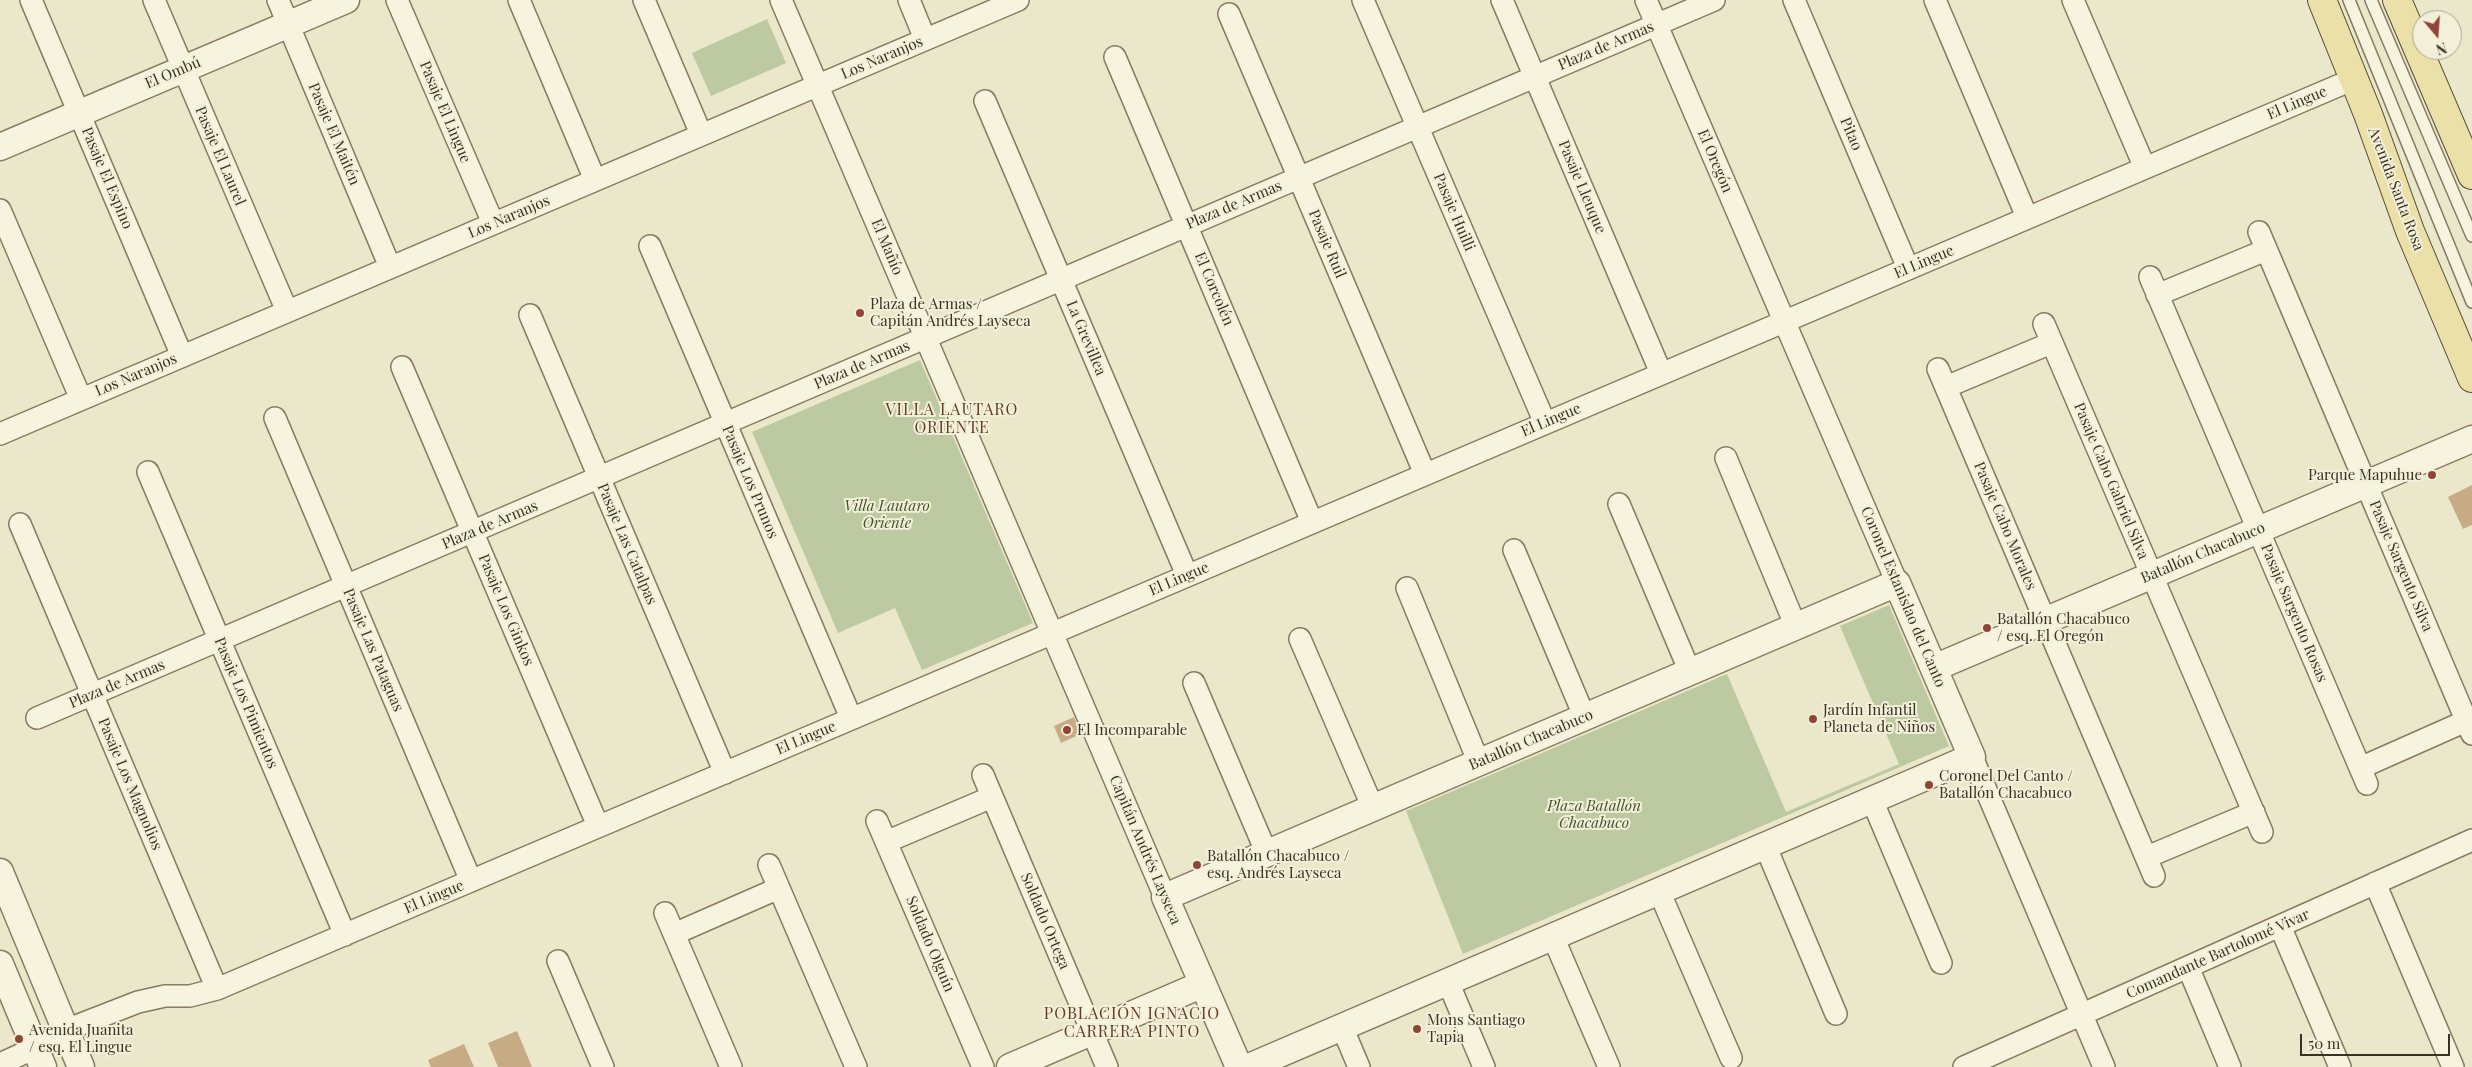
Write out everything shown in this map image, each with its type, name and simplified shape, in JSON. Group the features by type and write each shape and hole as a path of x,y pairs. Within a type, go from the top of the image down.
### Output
{"main road":[{"name":"Avenida Santa Rosa","path":"2322,0 2354,79 2410,232 2472,378"},
{"path":"2397,0 2472,175"}],"street":[{"name":"Pasaje El Espino","path":"31,0 182,356"},
{"name":"Pasaje El Laurel","path":"154,0 287,311"},
{"name":"Pasaje El Maitén","path":"278,0 390,267"},
{"name":"El Ombú","path":"0,147 346,0"},
{"name":"Pasaje El Lingue","path":"397,0 493,223"},
{"path":"519,0 594,180"},
{"path":"644,0 701,134"},
{"name":"El Mañío","path":"781,0 1052,633"},
{"path":"909,0 925,39"},
{"name":"Los Naranjos","path":"0,434 1018,0"},
{"name":"Pasaje Huilli","path":"1363,0 1545,423"},
{"name":"Pasaje Lleuque","path":"1502,0 1661,374"},
{"name":"El Oregón","path":"1646,0 1784,321"},
{"name":"Plaza de Armas","path":"37,718 1714,0"},
{"name":"Pitao","path":"1794,0 1908,268"},
{"path":"1935,0 2027,218"},
{"path":"2074,0 2145,168"},
{"name":"Pasaje Ruil","path":"1229,14 1426,474"},
{"name":"El Corcolén","path":"1115,56 1312,522"},
{"name":"El Lingue","path":"0,1064 39,1058 66,1030 138,1002 165,996 190,996 217,989 2354,79"},
{"name":"La Grevillea","path":"985,101 1187,575"},
{"path":"0,210 81,399"},
{"name":"Pasaje Sargento Rosas","path":"2263,241 2153,286 2364,776 2469,728"},
{"name":"Pasaje Sargento Silva","path":"2263,241 2469,728"},
{"name":"Pasaje Los Prunos","path":"650,246 851,718"},
{"name":"Pasaje Las Catalpas","path":"530,315 725,773"},
{"name":"Coronel Estanislao del Canto","path":"1784,321 2104,1067"},
{"name":"Pasaje Cabo Morales","path":"2048,334 1942,378 2150,866 2254,812"},
{"name":"Pasaje Cabo Gabriel Silva","path":"2048,334 2262,832"},
{"name":"Pasaje Los Ginkos","path":"402,367 598,826"},
{"name":"Pasaje Las Pataguas","path":"275,418 471,881"},
{"name":"Batallón Chacabuco","path":"1934,668 2472,439"},
{"path":"1726,458 1796,627"},
{"name":"Pasaje Los Pimientos","path":"148,472 345,935"},
{"path":"1619,504 1690,672"},
{"name":"Pasaje Los Magnolios","path":"20,524 217,989"},
{"path":"1514,550 1585,718"},
{"name":"Batallón Chacabuco","path":"1165,897 1897,583"},
{"path":"1406,588 1479,763"},
{"name":"Capitán Andrés Layseca","path":"1052,633 1239,1067"},
{"path":"1300,638 1373,808"},
{"path":"1194,683 1267,854"},
{"path":"1249,1067 1972,757"},
{"name":"Soldado Ortega","path":"983,775 1107,1067"},
{"path":"886,842 992,797"},
{"path":"1872,800 1941,963"},
{"name":"Soldado Olguín","path":"877,821 983,1067"},
{"name":"Comandante Bartolomé Vivar","path":"1973,1065 2472,840"},
{"path":"1765,846 1836,1014"},
{"path":"769,865 856,1067"},
{"path":"0,872 81,1067"},
{"path":"2375,884 2453,1067"},
{"path":"674,934 779,888"},
{"path":"1659,891 1732,1058"},
{"path":"665,913 731,1067"},
{"path":"2280,926 2340,1067"},
{"path":"1553,937 1609,1067"},
{"path":"558,961 604,1067"},
{"path":"0,964 39,1058"},
{"path":"2188,967 2230,1067"},
{"path":"1448,982 1484,1067"},
{"path":"1010,1067 1203,984"},
{"path":"1342,1027 1359,1067"}],"lane":[{"path":"2349,0 2472,302"},
{"path":"2371,0 2472,236"}],"green space":[{"path":"767,19 786,63 711,96 692,53"},
{"name":"Villa Lautaro Oriente","path":"920,360 1033,623 922,670 895,608 838,633 752,432"},
{"name":"Plaza Batallón Chacabuco","path":"1889,605 1949,746 1463,954 1406,811 1727,674 1786,812 1899,764 1840,626"}],"building":[{"path":"2472,485 2472,525 2463,529 2448,497"},
{"name":"El Incomparable","path":"1074,717 1081,734 1061,743 1054,726"},
{"path":"517,1031 532,1067 498,1067 488,1043"},
{"path":"464,1044 474,1067 431,1067 428,1060"}],"place":[{"name":"Plaza de Armas / Capitán Andrés Layseca","path":"860,313"},
{"name":"Parque Mapuhue","path":"2432,475"},
{"name":"Batallón Chacabuco / esq. El Oregón","path":"1987,628"},
{"name":"Jardín Infantil Planeta de Niños","path":"1813,719"},
{"name":"El Incomparable","path":"1067,730"},
{"name":"Coronel Del Canto / Batallón Chacabuco","path":"1929,785"},
{"name":"Batallón Chacabuco / esq. Andrés Layseca","path":"1197,865"},
{"name":"Mons Santiago Tapia","path":"1417,1029"},
{"name":"Avenida Juanita / esq. El Lingue","path":"19,1039"}],"district":[{"name":"VILLA LAUTARO ORIENTE","path":"952,419"},
{"name":"POBLACIÓN IGNACIO CARRERA PINTO","path":"1132,1023"}]}
